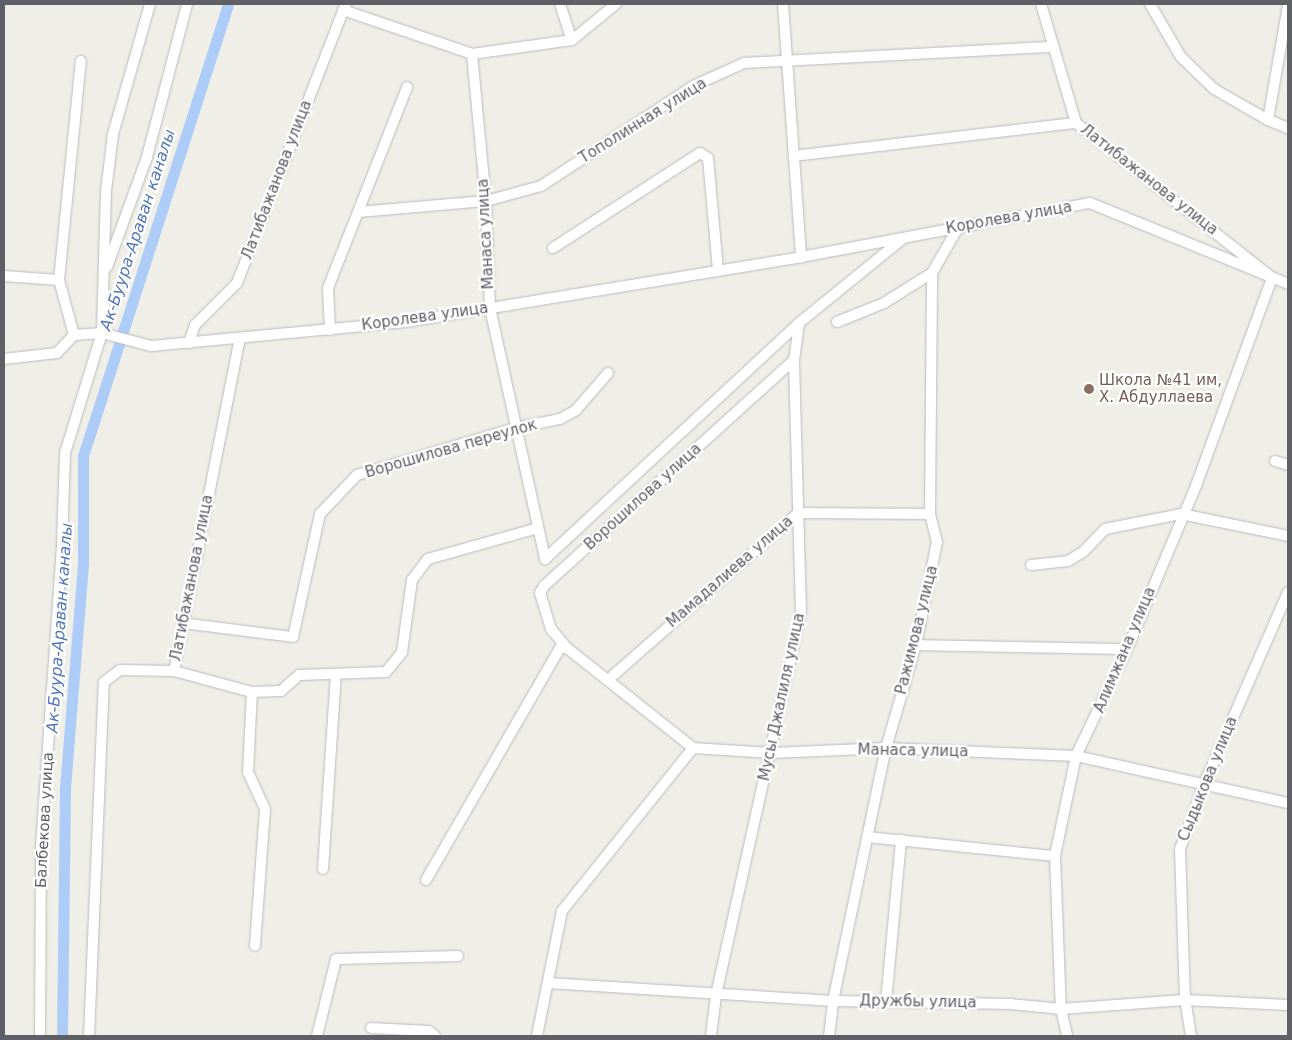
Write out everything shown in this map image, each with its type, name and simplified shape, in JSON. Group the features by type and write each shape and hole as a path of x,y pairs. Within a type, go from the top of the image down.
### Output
{"street":[{"name":"Балбекова улица","path":"40,1036 41,846 62,544 65,453 106,334 104,275 106,191 113,134 150,4"},
{"path":"104,275 147,157 187,4"},
{"path":"560,4 572,40"},
{"path":"345,7 472,54 572,40 616,4"},
{"path":"783,4 801,257"},
{"name":"Латибажанова улица","path":"1041,4 1052,47 1076,123 1272,278"},
{"path":"1150,4 1181,57 1214,90 1268,120 1288,128"},
{"path":"1268,120 1287,5"},
{"name":"Латибажанова улица","path":"190,343 195,325 237,283 345,7"},
{"name":"Тополинная улица","path":"358,212 486,201 541,186 693,86 744,64 1052,47"},
{"name":"Манаса улица","path":"472,54 486,201 490,308 545,560"},
{"path":"74,335 59,280 81,61"},
{"path":"330,330 328,288 407,87"},
{"path":"794,156 1076,123"},
{"path":"553,248 700,153 708,158 718,270"},
{"name":"Королева улица","path":"106,334 131,343 151,346 330,330 490,308 801,257 1090,203 1288,284"},
{"name":"Ражимова улица","path":"829,1036 833,1001 886,748 916,645 937,542 930,514 932,273 959,226"},
{"name":"Ворошилова улица","path":"545,560 799,323 903,238"},
{"path":"837,322 884,303 932,273"},
{"path":"4,276 59,280"},
{"name":"Алимжана улица","path":"1067,1036 1061,1009 1055,856 1076,756 1127,649 1181,514 1196,486 1272,278"},
{"name":"Мусы Джалиля улица","path":"710,1036 716,995 772,752 801,612 794,360 799,323"},
{"path":"4,359 57,353 74,335 106,334"},
{"name":"Латибажанова улица","path":"174,672 182,623 240,338"},
{"name":"Ворошилова улица","path":"568,648 551,629 540,593 544,586 794,360"},
{"name":"Ворошилова переулок","path":"182,623 293,637 320,514 357,476 516,428 560,419 576,410 608,373"},
{"path":"1275,461 1288,465"},
{"name":"Мамадалиева улица","path":"608,679 798,513 930,514"},
{"path":"1031,565 1068,562 1083,552 1105,529 1181,514 1288,536"},
{"path":"89,1036 104,682 120,670 174,672 252,692 281,690 299,675 386,672 402,652 412,580 428,559 538,528"},
{"name":"Сыдыкова улица","path":"1191,1036 1185,1000 1180,849 1205,782 1288,592"},
{"path":"916,645 1127,649"},
{"path":"426,880 560,648 568,648 693,748 562,912 537,1036"},
{"path":"323,869 336,674"},
{"path":"252,692 248,772 265,809 255,946"},
{"name":"Манаса улица","path":"693,748 772,752 886,748 1076,756 1205,782 1288,803"},
{"path":"867,837 1055,856"},
{"path":"886,1002 901,840"},
{"path":"317,1036 336,959 458,956"},
{"name":"Дружбы улица","path":"548,984 833,1001 1010,1004 1061,1009 1185,1000 1288,1005"},
{"path":"370,1028 430,1031 435,1036"}],"waterway":[{"name":"Ак-Буура-Араван каналы","path":"62,1036 65,788 83,562 83,456 228,4"}],"place":[{"name":"Школа №41 им, Х. Абдуллаева","path":"1089,389"}]}
